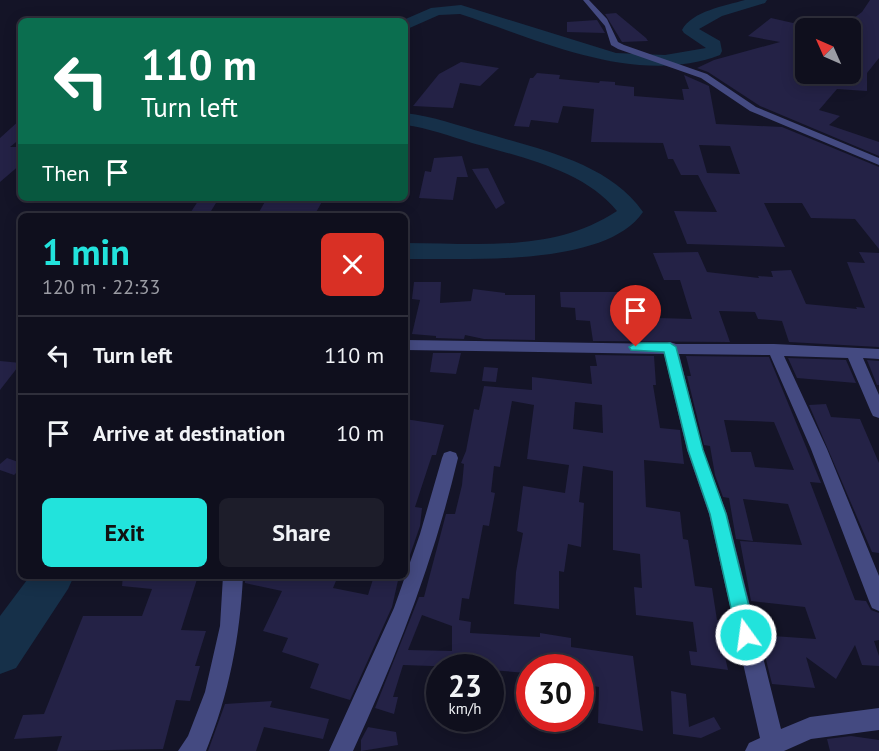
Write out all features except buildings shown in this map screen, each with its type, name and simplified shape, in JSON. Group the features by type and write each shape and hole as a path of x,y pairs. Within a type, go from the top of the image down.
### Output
{"street":[{"path":"586,0 588,5 603,15 612,30 614,43 621,47 704,76 753,109 879,162"},
{"path":"408,345 470,348 670,347 879,354"},
{"path":"670,347 695,450 718,514 765,748 810,728 879,719"},
{"path":"774,349 819,449 879,601"},
{"path":"853,353 879,412"},
{"path":"341,751 393,640 436,516 450,458"},
{"path":"190,751 197,744 216,692 230,626 233,579"}],"waterway":[{"path":"408,24 436,11 461,9 614,58 679,59 692,58 714,51 714,44 690,30 692,26 717,13 760,0"},
{"path":"408,120 439,126 559,164 602,185 619,198 631,212 591,236 556,246 492,251 408,251"},
{"path":"0,652 52,579"}],"route":[{"path":"636,347 670,347 695,450 718,514 746,635"}]}
